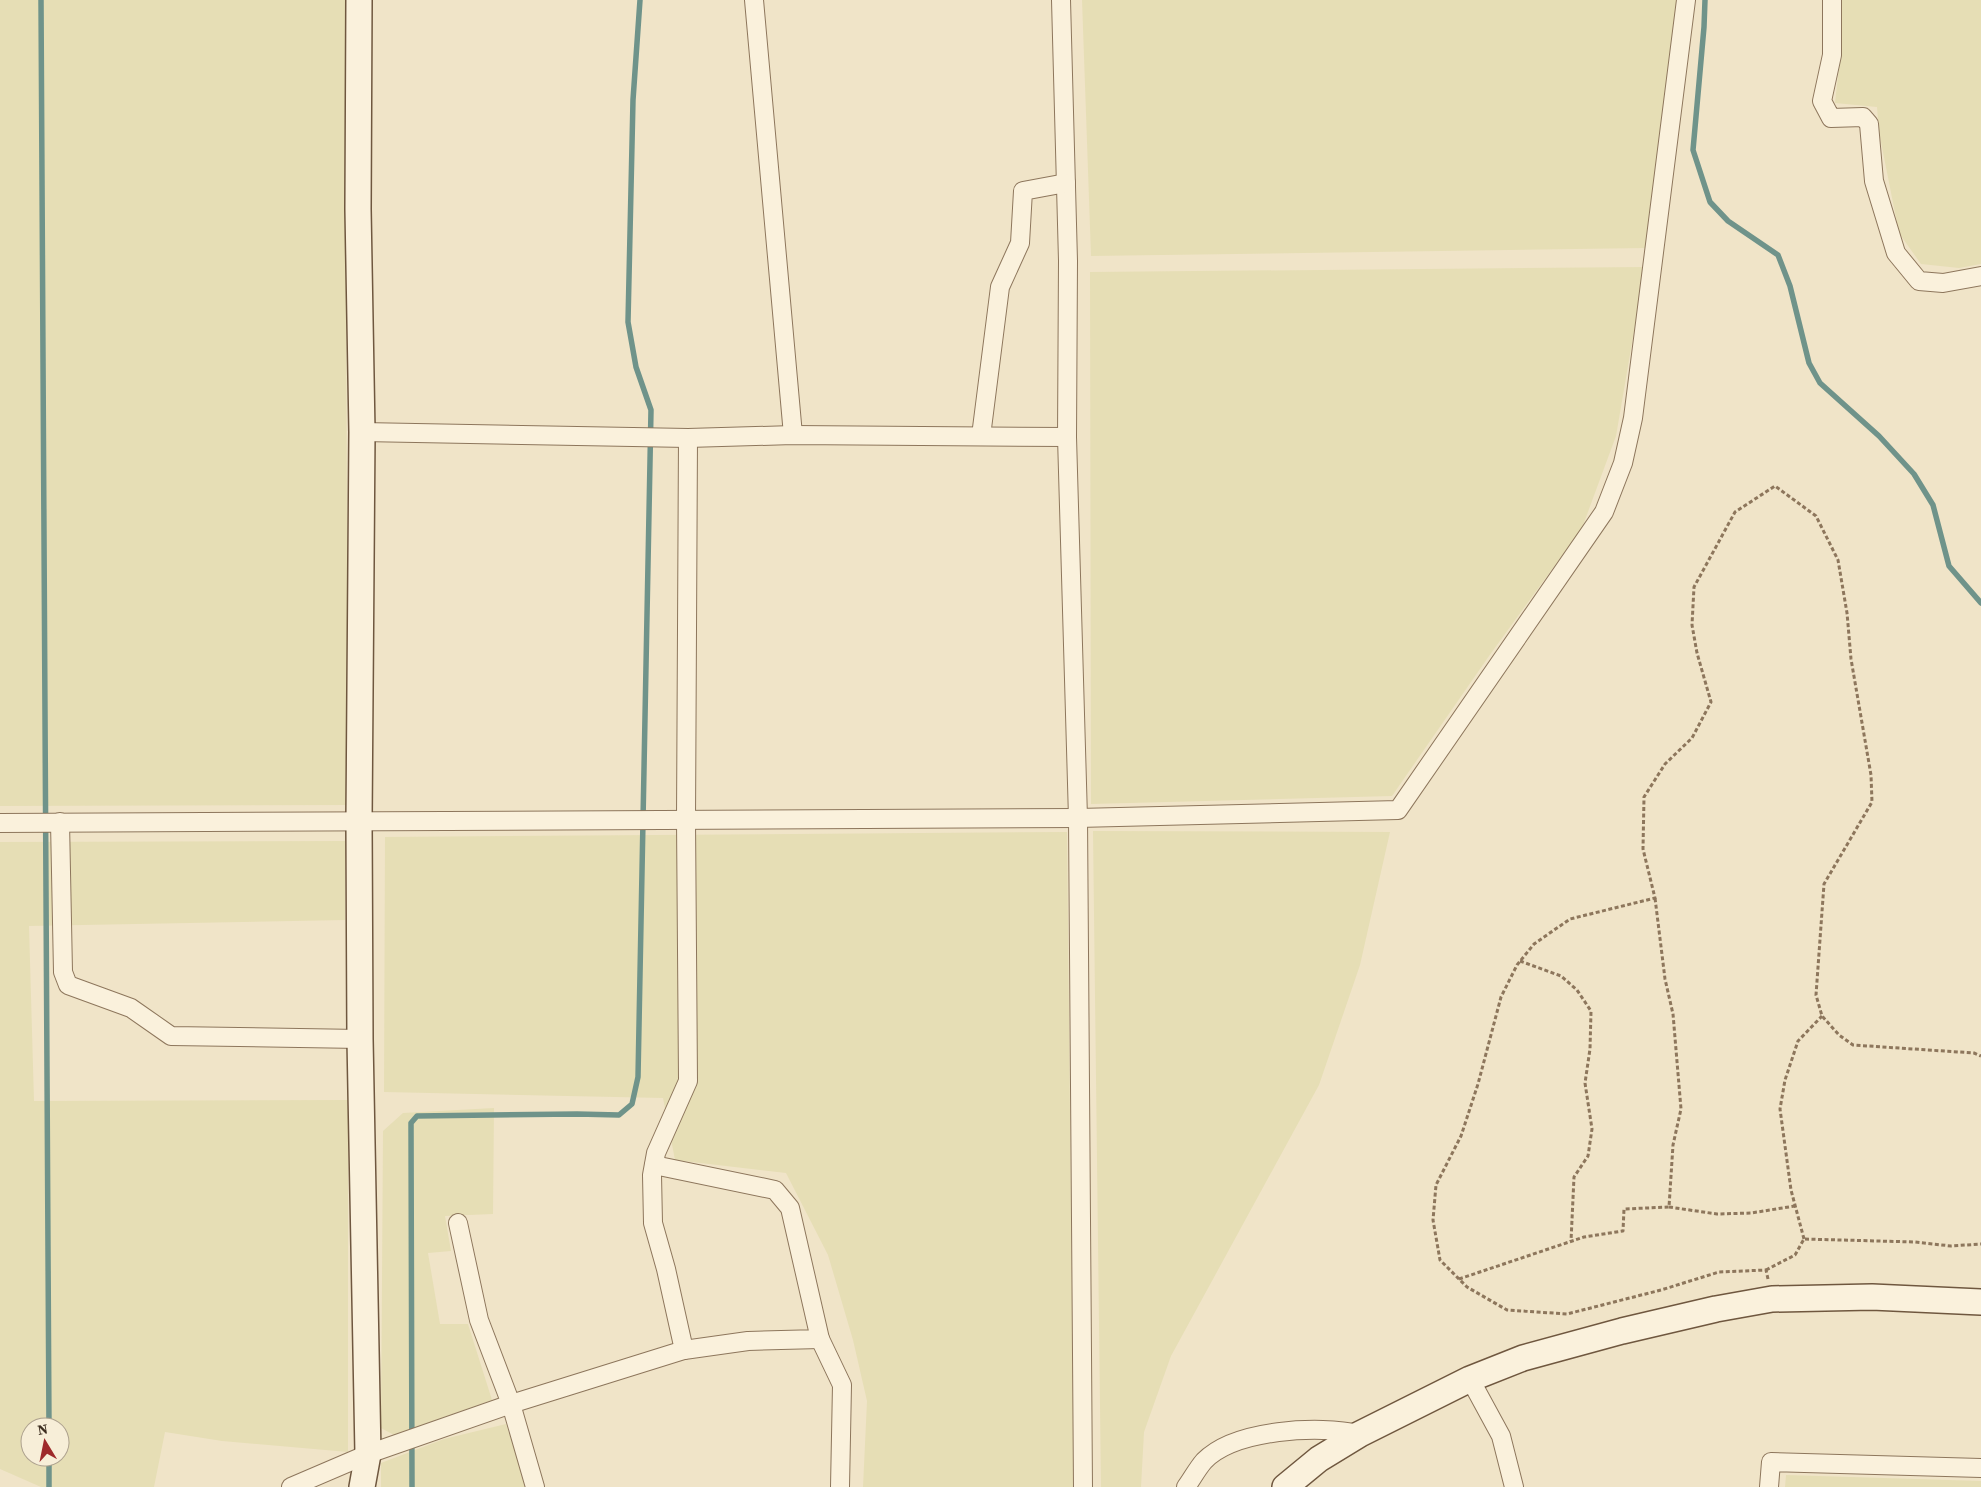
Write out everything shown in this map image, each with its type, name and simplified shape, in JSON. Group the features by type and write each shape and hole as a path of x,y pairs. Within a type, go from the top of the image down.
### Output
{"street":[{"path":"359,0 358,209 362,432 359,821 360,1040 368,1454 362,1487"},
{"path":"754,0 794,435"},
{"path":"1061,0 1068,261 1067,437 1078,818 1083,1487"},
{"path":"0,822 1078,818 1398,810 1604,512 1623,463 1634,418 1686,0"},
{"path":"1832,0 1832,55 1822,101 1831,118 1863,116 1869,124 1874,181 1896,253 1919,281 1943,283 1981,276"},
{"path":"981,436 1000,287 1020,244 1023,192 1066,183"},
{"path":"362,432 688,438 794,435 1067,437"},
{"path":"684,1350 653,1223 652,1175 656,1153 688,1081 686,820 688,438"},
{"path":"60,822 63,972 68,984 131,1008 171,1036 360,1040"},
{"path":"654,1165 775,1190 790,1208 820,1339 842,1385 840,1487"},
{"path":"458,1224 479,1320 511,1404 536,1487"},
{"path":"1285,1487 1319,1460 1360,1434 1470,1379 1523,1358 1622,1331 1716,1309 1772,1299 1872,1297 1981,1302"},
{"path":"290,1487 368,1454 511,1404 684,1350 748,1340 820,1339"},
{"path":"1470,1379 1501,1436 1514,1487"},
{"path":"1186,1487 1204,1461 1234,1442 1272,1433 1339,1430 1360,1434"},
{"path":"1769,1487 1771,1462 1981,1468"}],"path":[{"path":"1669,1208 1673,1145 1681,1109 1673,1014 1665,979 1655,898 1643,849 1644,797 1665,764 1692,738 1711,702 1697,653 1692,625 1694,587 1735,512 1775,486 1816,516 1838,560 1847,613 1851,659 1871,775 1872,802 1824,884 1816,995 1822,1016 1839,1035 1854,1045 1974,1053 1981,1056"},
{"path":"1655,898 1570,919 1534,944 1516,965 1501,997 1478,1084 1461,1136 1436,1185 1433,1220 1440,1260 1467,1287 1507,1310 1567,1314 1661,1290 1719,1272 1766,1270 1795,1255 1804,1239 1790,1190 1780,1109 1785,1080 1798,1041 1822,1016"},
{"path":"1520,961 1561,976 1577,990 1590,1011 1590,1049 1585,1083 1592,1129 1588,1156 1574,1177 1572,1241"},
{"path":"1459,1279 1584,1237 1623,1232 1624,1209 1669,1208 1717,1214 1751,1213 1795,1206"},
{"path":"1804,1239 1915,1242 1951,1246 1981,1244"},
{"path":"1766,1270 1772,1299"}],"shaded area":[{"path":"0,0 345,0 348,805 0,806"},
{"path":"1082,0 1677,0 1646,248 1091,256"},
{"path":"1842,0 1981,0 1981,264 1959,268 1921,264 1899,233 1879,132 1877,107 1835,103 1842,39"},
{"path":"1645,267 1616,436 1582,528 1489,656 1392,796 1091,804 1090,272"},
{"path":"1093,831 1390,832 1360,965 1319,1085 1171,1356 1144,1432 1141,1487 1101,1487"},
{"path":"1067,832 1074,1487 863,1487 867,1401 853,1340 828,1255 786,1173 675,1160 663,1098 384,1092 385,837"},
{"path":"345,841 345,920 29,926 34,1101 348,1100 348,1452 222,1441 165,1432 154,1487 41,1487 0,1469 0,842"},
{"path":"494,1108 493,1214 445,1216 451,1251 428,1253 440,1324 468,1324 492,1400 394,1435 381,1428 383,1131 403,1113"},
{"path":"506,1424 527,1487 381,1487 381,1463 444,1439"},
{"path":"1786,1475 1981,1481 1981,1487 1785,1487"}],"waterway":[{"path":"41,0 49,1417"},
{"path":"412,1487 411,1123 417,1116 619,1115 632,1104 638,1077 651,410 636,367 628,322 633,100 640,0"},
{"path":"1705,0 1693,150 1710,202 1728,221 1778,255 1790,286 1809,363 1820,383 1879,436 1914,474 1933,505 1949,566 1981,603"},
{"path":"49,1467 49,1487"}]}
